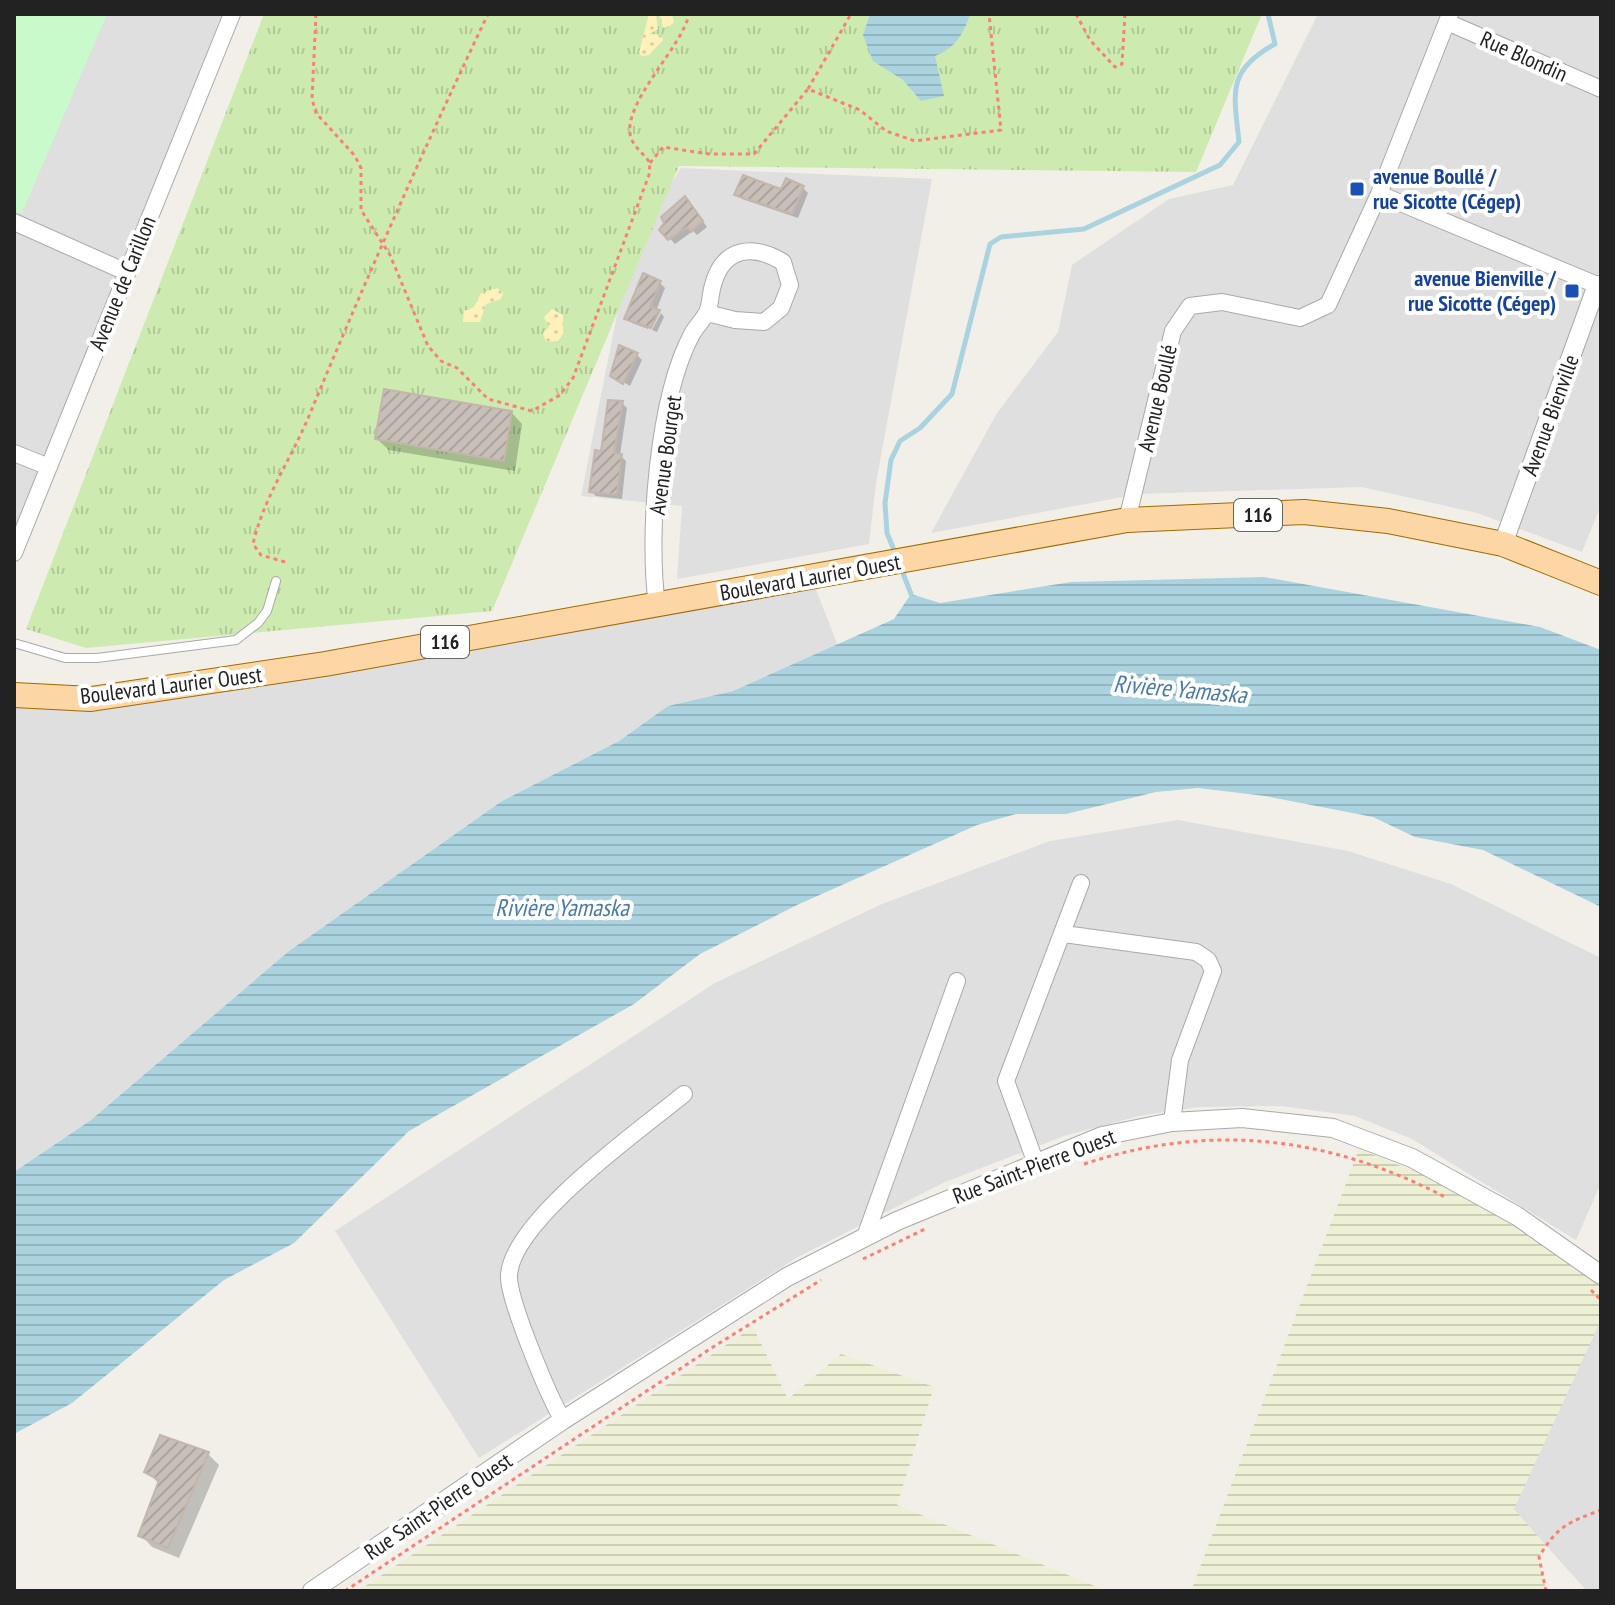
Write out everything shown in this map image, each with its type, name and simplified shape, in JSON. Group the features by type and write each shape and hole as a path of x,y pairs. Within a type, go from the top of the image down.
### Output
{"main road":[{"name":"Boulevard Laurier Ouest","path":"14,695 91,699 325,664 1127,520 1304,512 1388,521 1503,544 1601,583"}],"street":[{"name":"Avenue de Carillon","path":"14,553 232,14"},
{"name":"Rue Blondin","path":"1448,18 1601,89"},
{"name":"Avenue Boullé","path":"1127,520 1173,331 1190,306 1222,302 1300,318 1328,305 1379,194 1448,18"},
{"path":"1379,194 1599,286"},
{"path":"14,222 126,272"},
{"name":"Avenue Bourget","path":"657,605 651,566 662,442 678,370 692,333 707,313 714,281 727,257 746,248 765,251 783,262 790,285 781,308 764,322 735,320 707,313"},
{"name":"Avenue Bienville","path":"1503,544 1599,286"},
{"path":"14,453 49,467"},
{"path":"1035,1161 1006,1081 1081,883"},
{"path":"1064,934 1125,944 1170,946 1196,952 1208,960 1213,971 1180,1060 1172,1122"},
{"path":"865,1237 957,981"},
{"path":"563,1420 514,1301 509,1275 519,1250 562,1193 684,1094"},
{"name":"Rue Saint-Pierre Ouest","path":"312,1591 563,1420 787,1277 865,1237 1035,1161 1102,1136 1172,1122 1242,1118 1333,1128 1412,1158 1517,1216 1601,1275"}],"lane":[{"path":"14,643 75,658 180,649 236,640 258,623 267,611 276,581"}],"path":[{"path":"316,14 312,99 324,126 355,156 361,168 361,210 384,247 428,346 441,361 457,368 477,391 497,403 532,411 566,391 573,378 634,217 650,163 663,147 709,154 754,154 808,89 851,14"},
{"path":"285,562 261,555 253,544 259,520 295,451 345,328 488,14"},
{"path":"650,163 636,147 630,125 654,71 678,43 689,14"},
{"path":"808,89 860,110 886,131 915,141 1001,130 989,14"},
{"path":"1076,14 1090,40 1115,67 1122,64 1125,14"},
{"path":"1084,1164 1126,1150 1192,1141 1267,1141 1329,1150 1389,1171 1452,1201"},
{"path":"855,1263 935,1224"},
{"path":"345,1591 713,1347 829,1275"},
{"path":"1582,1281 1601,1300"},
{"path":"1546,1591 1539,1557 1546,1546 1562,1525 1601,1510"}],"shaded area":[{"path":"14,14 235,14 14,548"},
{"path":"1318,14 1601,14 1601,505 1582,552 1477,513 1362,487 1139,494 931,533 997,413 1058,332 1072,265 1169,199 1233,185"},
{"path":"681,168 932,179 876,483 869,544 677,579 682,506 581,496 629,254"},
{"path":"813,582 838,646 733,691 668,706 619,741 502,801 289,951 91,1120 14,1172 14,687 253,682"},
{"path":"1178,820 1348,851 1451,884 1601,958 1601,1183 1576,1240 1412,1139 1355,1116 1281,1106 1199,1107 1139,1116 1064,1136 943,1183 798,1257 479,1458 335,1231 715,983 882,904 1050,841"},
{"path":"1601,1312 1601,1591 1587,1591 1513,1509"}],"green space":[{"path":"14,14 107,14 22,213 14,210"},
{"path":"264,14 1262,14 1196,172 679,166 492,611 86,648 26,629"},
{"path":"1359,1149 1445,1184 1581,1267 1601,1283 1601,1320 1514,1509 1546,1546 1539,1557 1546,1591 1191,1591"},
{"path":"753,1327 788,1399 841,1354 934,1387 897,1505 1107,1591 358,1591"}],"sand":[{"path":"649,14 672,14 674,22 668,28 663,27 660,16 656,16 658,29 649,34 661,35 663,40 649,55 642,56 639,53"},
{"path":"497,288 503,292 501,299 486,304 480,322 463,322 464,311 474,307 481,293"},
{"path":"552,309 563,315 563,334 558,341 546,342 543,333 549,327 544,317"}],"water":[{"path":"870,14 970,14 957,40 935,56 944,96 921,101 903,80 873,61 863,35"},
{"name":"Rivière Yamaska","path":"1264,577 1540,627 1601,650 1601,907 1483,850 1415,837 1373,817 1265,796 1198,788 1156,792 1066,814 1016,814 977,825 797,905 700,954 634,1004 409,1131 294,1243 224,1280 72,1403 14,1434 14,1172 91,1120 289,951 502,801 619,741 668,706 733,691 894,619 911,594 940,603 1071,582"}],"building":[{"path":"743,175 781,189 786,178 804,186 792,214 734,195"},
{"path":"685,196 703,221 691,232 687,227 668,240 659,230 664,223 661,217"},
{"path":"643,273 661,281 650,307 660,310 651,328 624,319"},
{"path":"619,345 638,353 623,384 610,376"},
{"path":"384,389 512,411 504,461 375,439"},
{"path":"608,400 623,401 614,453 622,454 617,495 589,492 595,450 601,451"},
{"path":"160,1435 209,1452 168,1548 138,1536 159,1480 144,1472"}],"waterway":[{"path":"896,555 887,533 885,503 891,460 900,441 920,428 952,394 990,244 1001,237 1084,229 1220,165 1239,142 1235,97 1241,74 1259,54 1275,44 1268,14"},
{"path":"901,568 911,594"}],"place":[{"name":"avenue Boullé / rue Sicotte (Cégep)","path":"1357,189"},
{"name":"avenue Bienville / rue Sicotte (Cégep)","path":"1572,291"}]}
